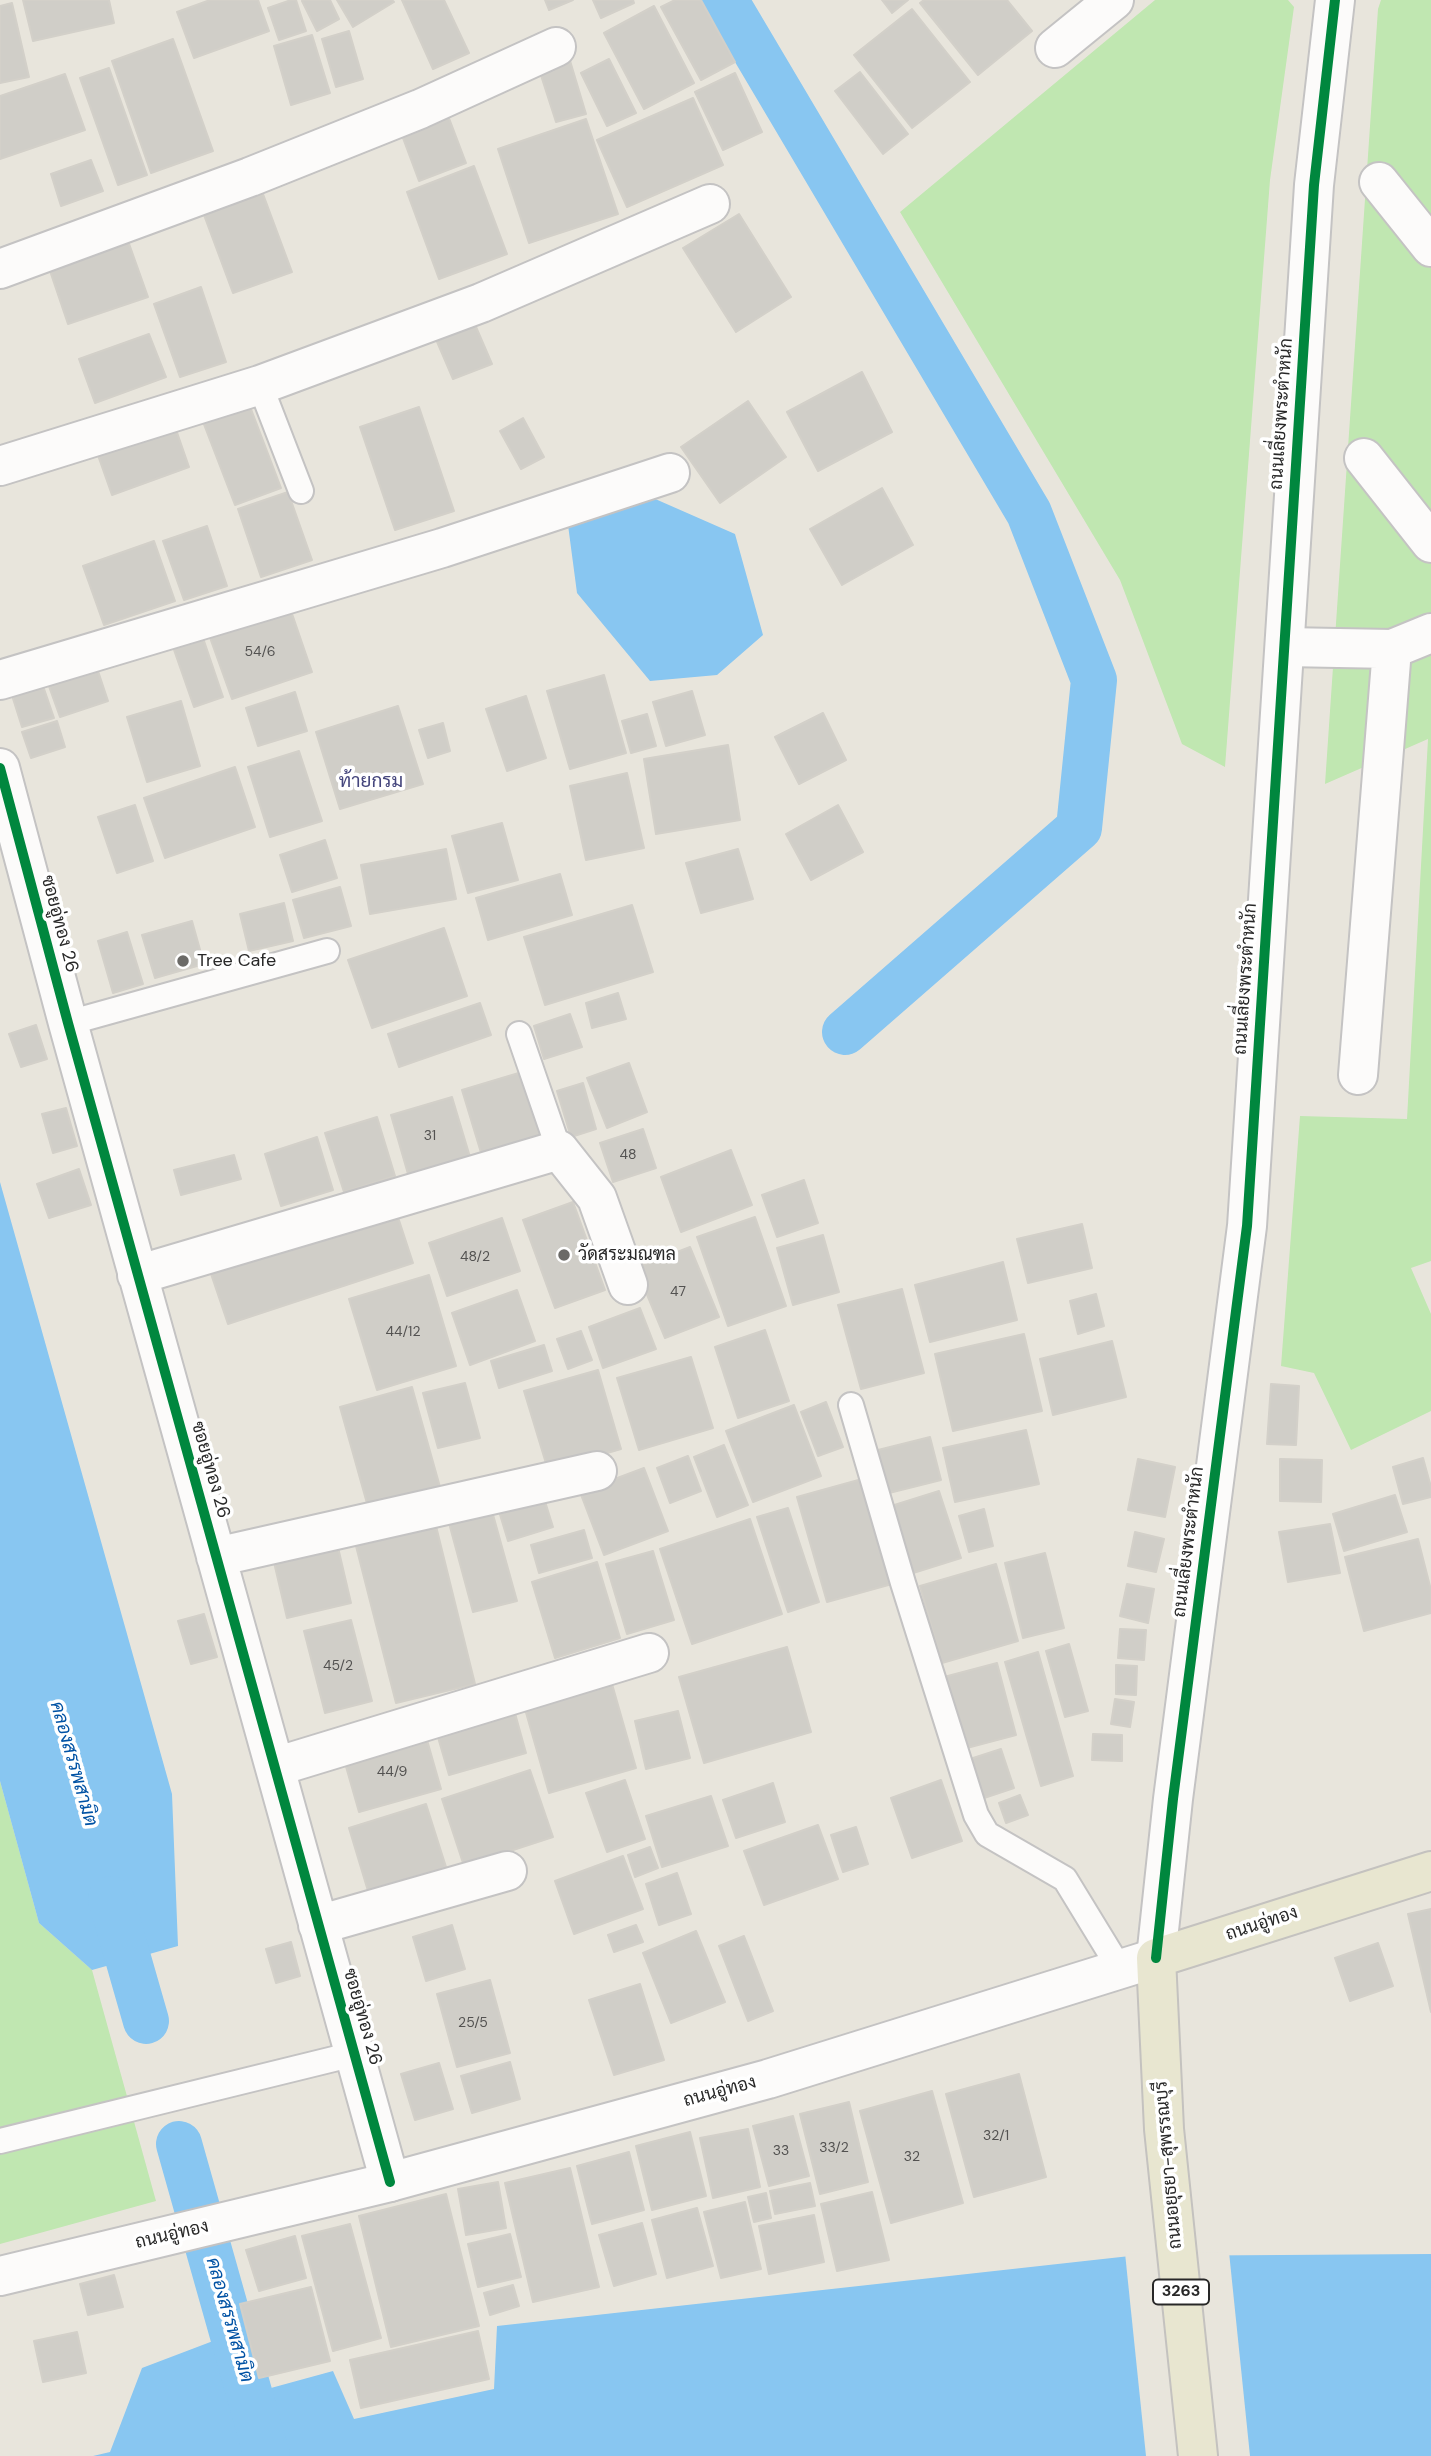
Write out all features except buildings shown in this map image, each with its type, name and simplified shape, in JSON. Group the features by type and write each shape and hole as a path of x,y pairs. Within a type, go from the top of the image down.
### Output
{"main road":[{"name":"ถนนอู่ทอง","path":"1156,1958 1431,1871"},
{"name":"ถนนอยุธยา-สุพรรณบุรี","path":"1156,1958 1164,2129 1198,2456"}],"street":[{"path":"1055,48 1114,0"},
{"name":"ถนนเลี่ยงพระตำหนัก","path":"1156,1958 1247,1226 1314,185 1335,0"},
{"path":"0,269 250,177 420,109 556,47"},
{"path":"1379,182 1431,247"},
{"path":"0,466 260,385 481,303 710,204"},
{"path":"1364,458 1431,543"},
{"path":"0,680 442,548 670,473"},
{"path":"1285,648 1392,649 1431,633"},
{"path":"1358,1075 1392,649"},
{"name":"ซอยอู่ทอง 26","path":"0,768 68,1023 390,2182"},
{"path":"138,1275 559,1150 597,1198 628,1285"},
{"path":"216,1557 597,1471"},
{"path":"275,1767 649,1653"},
{"path":"318,1924 506,1871"},
{"name":"ถนนอู่ทอง","path":"0,2276 390,2182 768,2079 1156,1958"}],"lane":[{"path":"260,385 301,491"},
{"path":"68,1023 327,951"},
{"path":"519,1034 559,1150"},
{"path":"851,1405 903,1583 976,1815 987,1834 1065,1879 1120,1969"},
{"path":"0,2141 354,2054"}],"green space":[{"path":"1155,0 1288,0 1294,7 1270,180 1225,767 1182,744 1120,580 900,212"},
{"path":"1381,0 1431,0 1431,1261 1411,1268 1431,1314 1431,1411 1351,1450 1314,1373 1281,1366 1300,1116 1407,1119 1428,739 1325,784 1378,9"},
{"path":"0,1781 39,1923 92,1970 156,2201 0,2244"}],"water":[{"path":"653,498 735,534 763,635 717,675 650,681 577,593 568,525"},
{"path":"0,1182 172,1794 178,1946 92,1970 39,1923 0,1781"},
{"path":"1431,2254 1431,2456 93,2456 110,2452 142,2368 242,2330 260,2391 333,2371 354,2419 494,2389 497,2326 1130,2256"}],"pier":[{"path":"1229,2252 1250,2456 1146,2456 1125,2253"}],"waterway":[{"path":"725,0 1029,513 1094,680 1079,828 845,1032"},
{"name":"คลองสรรพสามิต","path":"111,1899 146,2021"},
{"name":"คลองสรรพสามิต","path":"179,2144 267,2456"}],"cycle path":[{"path":"1156,1958 1173,1799 1247,1226 1314,185 1335,0"},
{"path":"0,768 68,1023 390,2182"}],"place":[{"name":"Tree Cafe","path":"183,961"},
{"name":"วัดสระมณฑล","path":"564,1255"}],"district":[{"name":"ท้ายกรม","path":"371,782"}]}
